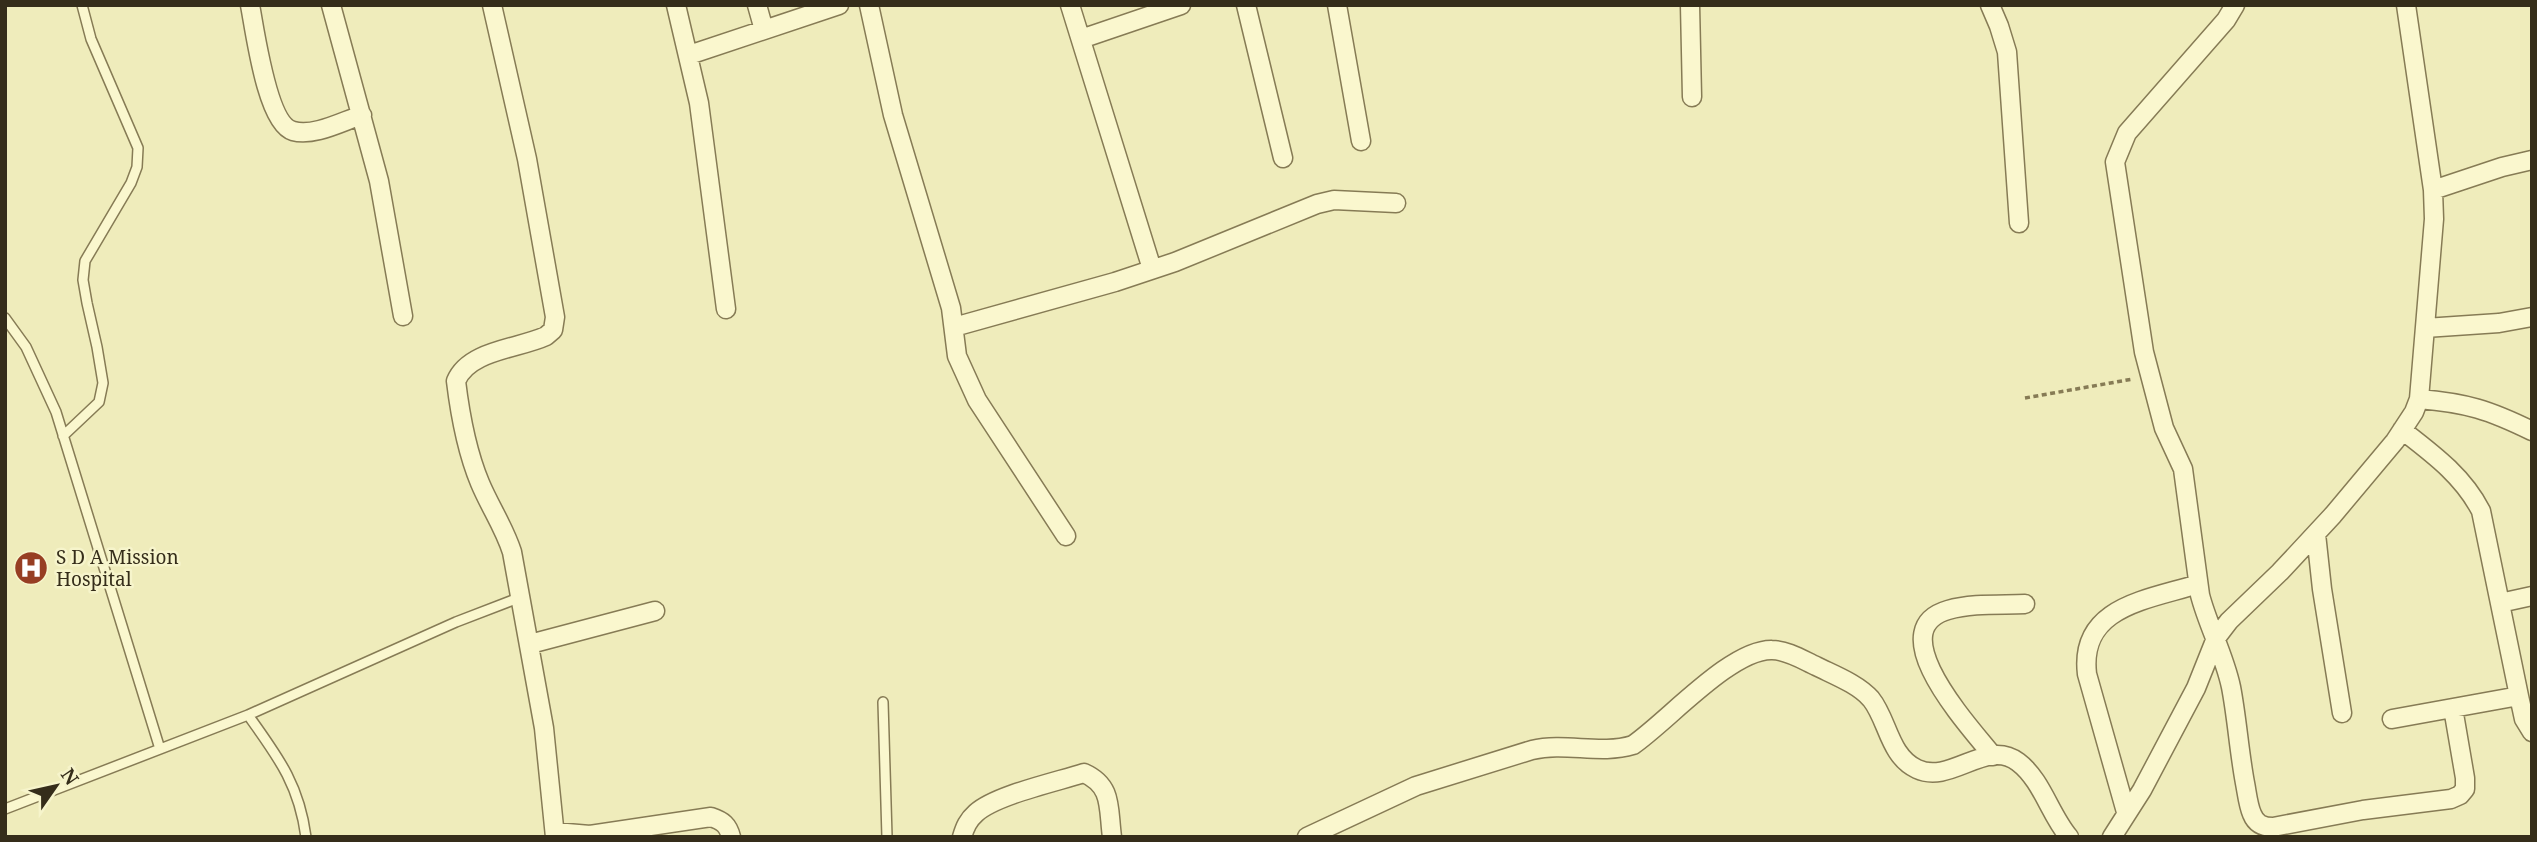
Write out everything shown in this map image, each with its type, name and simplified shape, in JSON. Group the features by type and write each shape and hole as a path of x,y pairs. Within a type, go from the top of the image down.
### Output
{"street":[{"path":"250,5 265,77 281,123 292,131 307,132 362,115"},
{"path":"331,5 379,181 403,316"},
{"path":"492,5 527,159 555,317 553,330 546,337 471,363 460,372 456,381 480,484 505,529 512,552 544,728 555,834 590,835 711,817 721,820 731,837"},
{"path":"676,5 699,103 726,309"},
{"path":"757,5 764,30"},
{"path":"689,54 839,5"},
{"path":"869,5 893,115 951,308 957,356 977,400 1066,536"},
{"path":"1070,5 1152,269"},
{"path":"1081,39 1181,5"},
{"path":"1246,5 1283,158"},
{"path":"1337,5 1361,141"},
{"path":"1690,5 1692,97"},
{"path":"1990,5 2007,52 2019,223"},
{"path":"2235,5 2226,20 2127,133 2115,162 2120,206 2150,377 2164,428 2183,469 2199,584 2206,615 2225,660 2251,812 2255,820 2263,827 2273,827 2363,810 2451,799 2460,795 2465,789 2465,778 2453,708"},
{"path":"2112,837 2141,790 2196,688 2216,638 2242,607 2316,534 2402,430 2419,399 2434,219 2433,190 2406,5"},
{"path":"2433,190 2532,160"},
{"path":"954,327 1115,282 1317,204 1334,200 1396,203"},
{"path":"2425,328 2499,323 2532,317"},
{"path":"2419,399 2456,402 2484,409 2532,431"},
{"path":"2402,430 2459,477 2472,493 2481,511 2524,719 2532,732"},
{"path":"2316,534 2342,713"},
{"path":"2126,812 2087,674 2084,655 2090,636 2101,622 2117,610 2199,584"},
{"path":"2500,603 2532,596"},
{"path":"1993,756 1946,695 1929,666 1921,645 1924,629 1934,617 1948,610 2025,604"},
{"path":"530,644 655,611"},
{"path":"1307,837 1416,786 1532,750 1550,746 1618,749 1633,745 1731,664 1754,653 1771,650 1799,658 1861,691 1872,700 1889,737 1908,764 1918,770 1945,773 1993,756 2018,762 2031,777 2069,837"},
{"path":"2392,719 2519,696"},
{"path":"962,837 965,826 990,803 1084,773 1097,779 1105,788 1112,837"}],"lane":[{"path":"63,436 99,402 103,383 83,279 85,261 131,183 137,167 138,148 91,39 82,5"},
{"path":"5,318 26,347 41,376 63,436 160,749"},
{"path":"5,808 248,715 456,622 521,597"},
{"path":"883,702 887,837"},
{"path":"248,715 282,762 298,796 306,837"}],"path":[{"path":"2025,398 2150,377"}],"place":[{"name":"S D A Mission Hospital","path":"31,568"}]}
